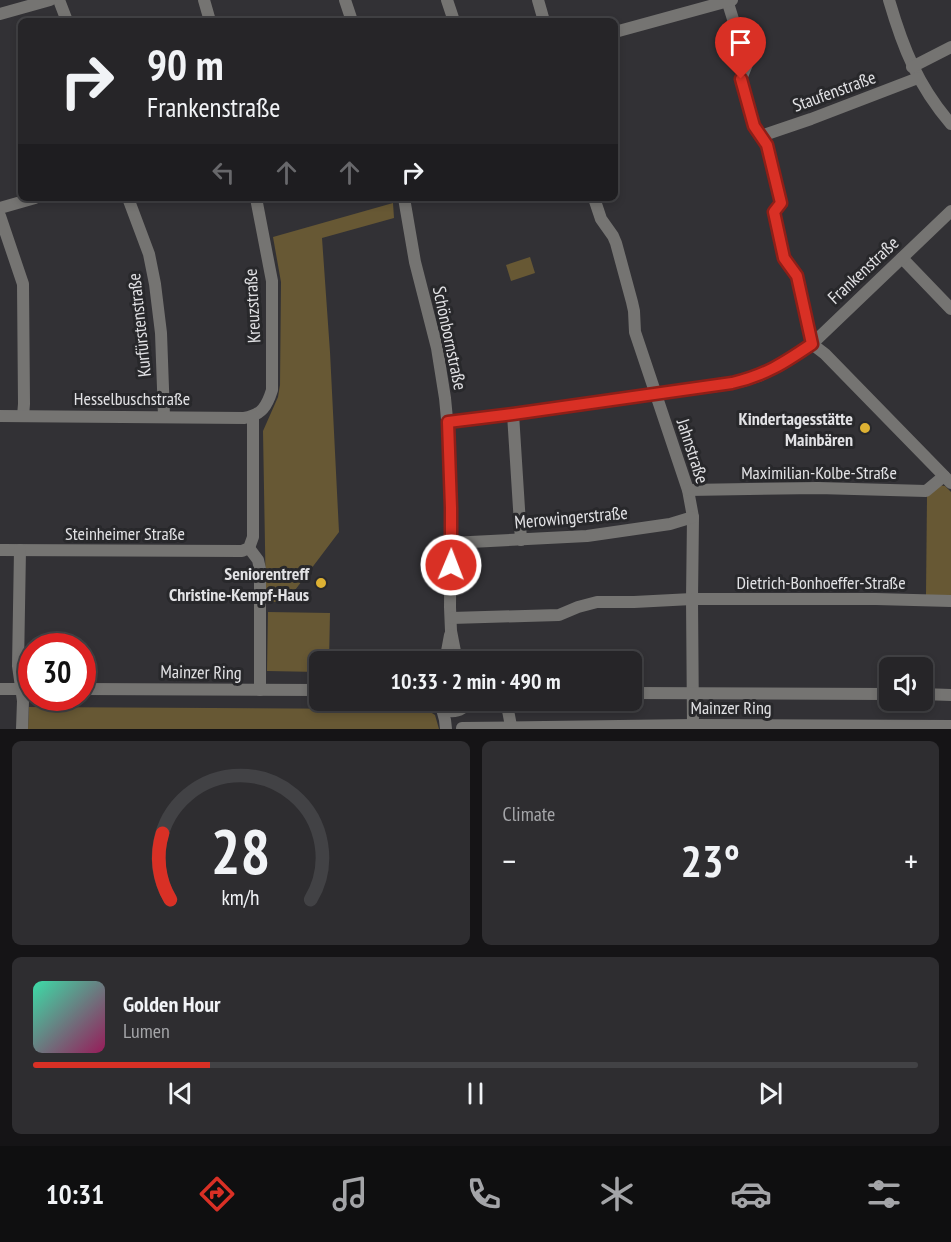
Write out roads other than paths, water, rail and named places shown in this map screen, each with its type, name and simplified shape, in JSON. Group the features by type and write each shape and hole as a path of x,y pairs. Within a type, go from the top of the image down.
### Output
{"street":[{"path":"0,14 50,0"},
{"path":"59,0 66,18"},
{"path":"204,0 209,18"},
{"path":"345,0 351,18"},
{"path":"447,0 453,18"},
{"path":"538,0 543,18"},
{"path":"618,31 729,0 747,64 741,79 754,126 767,145 781,203 774,212 784,258 797,276 812,344 825,354 948,479"},
{"path":"888,0 901,41 915,73 951,124"},
{"name":"Staufenstraße","path":"760,136 811,119 915,73 951,47"},
{"path":"0,208 24,201"},
{"name":"Kurfürstenstraße","path":"129,201 149,254 155,284 161,333 164,416"},
{"name":"Kreuzstraße","path":"257,201 272,281 272,390 268,401 258,413"},
{"name":"Schönbornstraße","path":"405,201 417,273 440,363 448,422 451,498 451,631 447,651"},
{"name":"Jahnstraße","path":"595,201 601,219 613,236 632,302 635,332 688,490 693,517 693,724"},
{"name":"Frankenstraße","path":"448,422 717,386 752,378 779,366 812,344 951,212"},
{"path":"0,216 23,284 24,404 22,416"},
{"path":"902,258 951,309"},
{"path":"258,413 253,537 249,548 258,560 260,569 260,690"},
{"name":"Hesselbuschstraße","path":"0,416 244,417 258,413"},
{"path":"513,414 521,540"},
{"name":"Maximilian-Kolbe-Straße","path":"688,490 818,488 926,491 948,479"},
{"name":"Merowingerstraße","path":"451,543 606,534 670,524 693,517"},
{"name":"Steinheimer Straße","path":"0,550 242,551 249,548"},
{"path":"19,633 20,550"},
{"name":"Dietrich-Bonhoeffer-Straße","path":"451,618 559,615 597,602 692,599 951,601"},
{"name":"Schönbornstraße","path":"451,631 456,651"},
{"path":"0,689 18,689"},
{"name":"Mainzer Ring","path":"96,689 309,690"},
{"name":"Mainzer Ring","path":"642,693 879,694"},
{"path":"933,694 951,694"},
{"path":"22,729 23,711"},
{"path":"440,711 446,729"},
{"path":"450,711 457,711 459,728"},
{"path":"508,711 511,726"},
{"name":"Mainzer Ring","path":"459,728 693,724 951,726"}],"place":[{"name":"Kindertagesstätte Mainbären","path":"865,428"},
{"name":"Seniorentreff Christine-Kempf-Haus","path":"321,583"}]}
